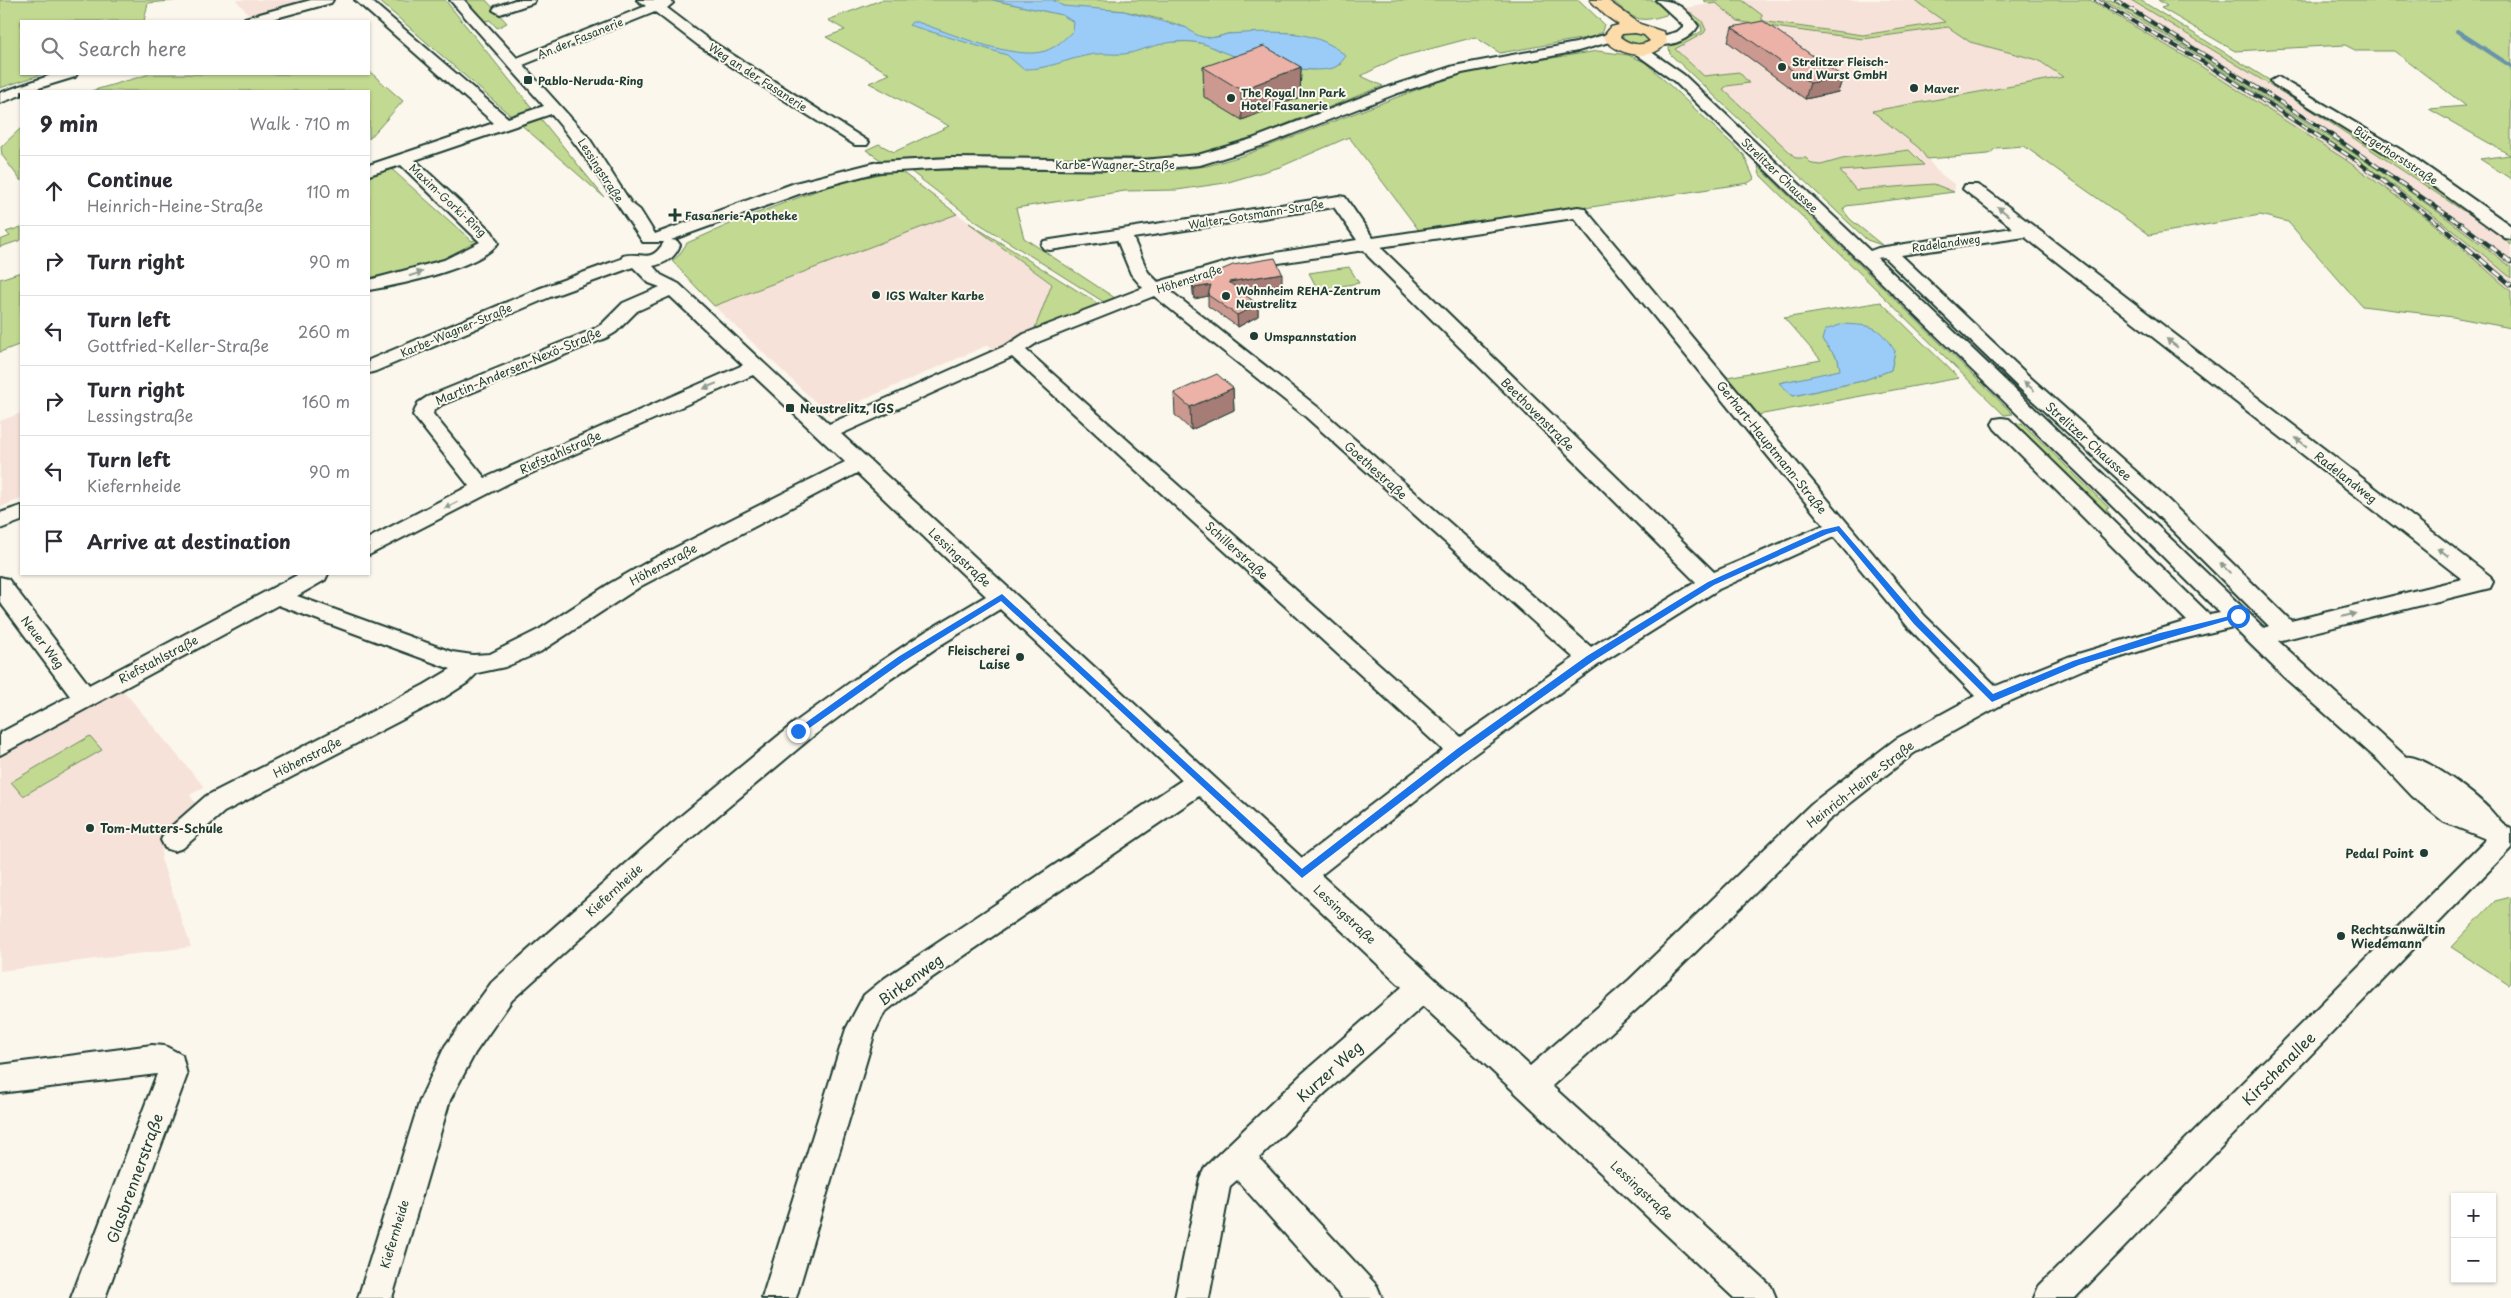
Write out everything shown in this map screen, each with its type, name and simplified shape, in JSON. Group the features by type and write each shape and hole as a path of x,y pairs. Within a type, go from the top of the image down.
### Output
{"main road":[{"path":"1598,0 1611,12 1611,18 1624,38 1656,40"}],"street":[{"path":"254,20 326,0"},
{"path":"362,0 505,124"},
{"name":"Lessingstraße","path":"457,0 583,141 625,206 660,245 660,262 669,274 671,286"},
{"path":"500,10 528,0"},
{"name":"Weg an der Fasanerie","path":"644,0 658,6 699,39 861,142"},
{"name":"An der Fasanerie","path":"514,64 673,0"},
{"path":"1656,40 1681,36 1690,29 1690,22 1663,0"},
{"name":"Karbe-Wagner-Straße","path":"370,367 632,255 660,245 731,213 829,178 896,165 951,163 1143,165 1200,160 1258,142 1421,80 1480,64 1624,38"},
{"name":"Strelitzer Chaussee","path":"1624,38 1679,78 2025,383 2160,505 2281,623 2269,635"},
{"name":"Strelitzer Chaussee","path":"1656,40 1679,78"},
{"path":"0,98 31,85 66,75"},
{"name":"Bürgerhorststraße","path":"2278,81 2406,160 2511,234"},
{"name":"Maxim-Gorki-Ring","path":"370,285 411,276 458,260 479,252 489,243 486,236 403,158 554,108"},
{"path":"370,170 403,158"},
{"name":"Radelandweg","path":"1971,189 1983,196 2482,582 2269,635"},
{"name":"Walter-Gotsmann-Straße","path":"1050,245 1338,201 1367,243"},
{"name":"Lessingstraße","path":"625,206 632,255 656,279 671,286 755,367 1002,597 1759,1298"},
{"name":"Höhenstraße","path":"826,433 1014,349 1031,338 1156,289 1209,271 1237,264 1367,243 1578,212"},
{"name":"Gerhart-Hauptmann-Straße","path":"1578,212 1917,622 1992,698"},
{"name":"Radelandweg","path":"1876,253 2028,231"},
{"path":"1123,234 1140,274 1156,289"},
{"name":"Beethovenstraße","path":"1367,243 1711,584"},
{"name":"Strelitzer Chaussee","path":"1876,253 2033,418 2238,616 2269,635 2341,715 2388,754 2421,789 2453,814 2503,837"},
{"name":"Martin-Andersen-Nexö-Straße","path":"482,488 423,415 425,407 434,401 599,334 609,328 630,307 671,286"},
{"name":"Goethestraße","path":"1156,289 1313,413 1590,659"},
{"name":"Schillerstraße","path":"1014,349 1460,751"},
{"name":"Riefstahlstraße","path":"370,546 482,488 580,442 755,367"},
{"name":"Strelitzer Chaussee","path":"2033,418 2002,424 2205,624"},
{"name":"Höhenstraße","path":"279,594 289,602 449,660 471,665 495,662 513,655 648,572 859,463"},
{"path":"0,522 20,513"},
{"path":"1302,874 1460,751 1590,659 1711,584 1825,532 1839,528"},
{"name":"Riefstahlstraße","path":"0,745 315,575"},
{"name":"Neuer Weg","path":"0,585 86,699"},
{"name":"Kiefernheide","path":"375,1298 435,1100 447,1070 482,1015 502,991 674,836 798,731 901,659 1002,597"},
{"name":"Heinrich-Heine-Straße","path":"1530,1086 1639,989 1820,812 1905,746 1992,698 2076,663 2205,624 2238,616"},
{"name":"Höhenstraße","path":"174,840 215,804 434,692 458,677 471,665"},
{"name":"Birkenweg","path":"779,1298 861,1029 874,1004 895,987 1201,781"},
{"name":"Kirschenallee","path":"2051,1298 2503,837"},
{"name":"Kurzer Weg","path":"1192,1298 1216,1178 1314,1083 1423,987"},
{"name":"Glasbrennerstraße","path":"0,1080 152,1059 166,1060 171,1065 172,1075 88,1298"},
{"path":"1237,1158 1365,1298"}],"shaded area":[{"path":"236,0 317,0 252,18"},
{"path":"1742,0 1914,0 1946,22 1863,35 1767,22 1762,20"},
{"path":"2090,0 2102,0 2165,36 2361,160 2440,218 2511,278 2511,291 2428,219 2346,160 2196,62"},
{"path":"2111,0 2131,0 2311,110 2474,215 2511,245 2511,267 2387,174 2293,112"},
{"path":"1716,3 1738,21 1863,39 1948,27 1970,42 2038,60 2063,77 1872,111 1919,148 1937,171 1955,185 1954,192 1934,184 1833,192 1806,158 1796,158 1722,89 1727,86 1748,83 1704,76 1675,49 1704,33 1702,21 1685,8"},
{"name":"IGS Walter Karbe","path":"902,172 1052,285 1033,333 996,353 988,345 829,415 714,306 678,268 714,238"},
{"path":"20,413 20,499 0,507 0,421"},
{"name":"Tom-Mutters-Schule","path":"122,689 204,787 190,795 197,806 162,849 161,859 191,947 0,971 0,757"}],"green space":[{"path":"0,0 182,0 148,3 144,20 20,20 20,75 40,75 0,88"},
{"path":"378,0 445,0 604,197"},
{"path":"460,0 486,0 507,23 497,28 490,20 480,22"},
{"path":"881,0 993,0 1063,15 1074,22 1132,34 1171,42 1201,43 1229,54 1270,65 1316,70 1341,64 1295,33 1227,34 1203,38 1184,27 1156,18 1119,10 1079,10 1061,5 1053,0 1579,0 1604,24 1602,32 1592,37 1500,53 1475,37 1396,58 1361,76 1383,86 1217,151 1180,158 938,157 882,161 866,150 879,144 894,152 949,126 869,83 890,74 826,37 845,30 828,20"},
{"path":"1612,0 1653,0 1667,12 1666,15 1656,18 1636,18"},
{"path":"1703,0 1742,0 1762,15 1762,20 1767,22 1863,35 1945,22 1914,0 2090,0 2196,63 2346,160 2428,219 2511,291 2511,328 2453,317 2362,306 2288,222 2260,215 2149,235 2024,146 1996,148 1989,154 1927,159 1919,148 1872,111 2063,77 2038,60 1970,42 1948,27 1863,39 1738,21 1716,3 1710,4"},
{"path":"2102,0 2111,0 2264,95 2365,161 2463,230 2511,267 2511,278 2446,225 2346,152 2190,51 2138,19"},
{"path":"2131,0 2140,0 2419,173 2511,238 2511,245 2474,215 2462,210 2311,110"},
{"path":"2158,0 2511,0 2511,179 2480,159 2510,155 2429,109 2466,106 2394,51 2357,51 2345,45 2235,51 2161,8 2167,6"},
{"path":"1690,12 1702,21 1706,30 1704,33 1675,49 1704,76 1739,72 1749,83 1727,86 1723,89 1796,158 1806,158 1812,164 1821,165 1842,159 1909,150 1924,165 1840,171 1856,190 1934,184 1954,192 1846,206 1843,210 1850,219 1882,245 1867,240 1670,54 1669,47 1680,42 1678,39 1696,35 1702,31 1701,25 1685,13"},
{"path":"1629,32 1645,34 1650,41 1633,44 1623,40 1622,36"},
{"path":"1598,51 1628,55 1645,62 1744,155 1754,179 1748,183 1421,233 1349,137 1280,167 1225,183 1177,190 1125,191 1016,208 1024,238 1118,300 1107,304 975,221 909,170 1168,171 1207,166 1245,155 1450,77 1479,69"},
{"path":"370,72 403,101 370,138 370,90 94,90 147,75 370,75"},
{"path":"20,129 20,180 2,155 1,147"},
{"path":"386,164 472,241 481,237 483,240 468,251 409,273 407,270 370,278 370,170"},
{"path":"1758,166 2013,414 2004,415 1760,175"},
{"path":"890,172 902,172 957,214 714,306 672,261 679,255 687,243 739,220 837,183"},
{"path":"969,223 1102,306 1033,333 1052,284"},
{"path":"20,227 20,240 0,247 0,240 10,236 6,232"},
{"path":"1349,267 1359,283 1318,290 1309,273"},
{"path":"20,272 20,344 0,352 0,279"},
{"path":"1881,302 1959,378 1758,415 1727,377 1821,360 1784,318","holes":["1822,340 1895,351 1891,370 1862,381 1793,396 1779,383 1841,371 1838,359"]},
{"path":"2022,423 2109,508 2106,509 2111,515 2107,516 2010,425"},
{"path":"90,736 102,750 23,796 11,782"},
{"path":"2511,897 2511,982 2509,985 2451,947 2495,901"}],"water":[{"path":"993,0 1053,0 1063,6 1124,11 1187,28 1191,32 1211,38 1227,34 1258,32 1305,35 1333,46 1346,56 1339,65 1333,68 1311,70 1238,57 1204,44 1182,41 1130,53 1094,54 1040,68 1023,69 1007,55 909,25 912,22 917,22 999,49 1032,53 1045,51 1053,47 1073,31 1074,22 1062,15"},
{"path":"1843,324 1868,326 1879,331 1895,351 1891,370 1862,381 1793,396 1779,383 1840,370 1838,359 1822,340 1825,330"}],"building":[{"path":"1763,21 1843,77 1810,83 1732,27"},
{"path":"1264,46 1301,67 1241,90 1203,67"},
{"path":"1275,258 1282,273 1229,282 1258,305 1237,315 1208,295 1211,285 1194,288 1192,282 1233,265"},
{"path":"1217,374 1233,388 1190,407 1174,393"}],"waterway":[{"path":"2457,31 2511,66"}],"railway":[{"path":"2096,0 2203,62 2357,161 2440,225"},
{"path":"2116,0 2317,125 2462,225"},
{"path":"2439,224 2511,285"},
{"path":"2461,224 2511,262"}],"place":[{"name":"Strelitzer Fleisch- und Wurst GmbH","path":"1782,67"},
{"name":"Pablo-Neruda-Ring","path":"528,80"},
{"name":"Maver","path":"1914,88"},
{"name":"The Royal Inn Park Hotel Fasanerie","path":"1231,98"},
{"name":"Fasanerie-Apotheke","path":"675,215"},
{"name":"IGS Walter Karbe","path":"876,295"},
{"name":"Wohnheim REHA-Zentrum Neustrelitz","path":"1226,296"},
{"name":"Umspannstation","path":"1254,336"},
{"name":"Neustrelitz, IGS","path":"790,408"},
{"name":"Fleischerei Laise","path":"1020,657"},
{"name":"Tom-Mutters-Schule","path":"90,828"},
{"name":"Pedal Point","path":"2424,853"},
{"name":"Rechtsanwältin Wiedemann","path":"2341,936"}],"route":[{"path":"798,731 901,659 1002,597 1302,874 1460,751 1590,659 1711,584 1825,532 1839,528 1917,622 1961,669 1992,698 2076,663 2160,636 2238,616"}]}
